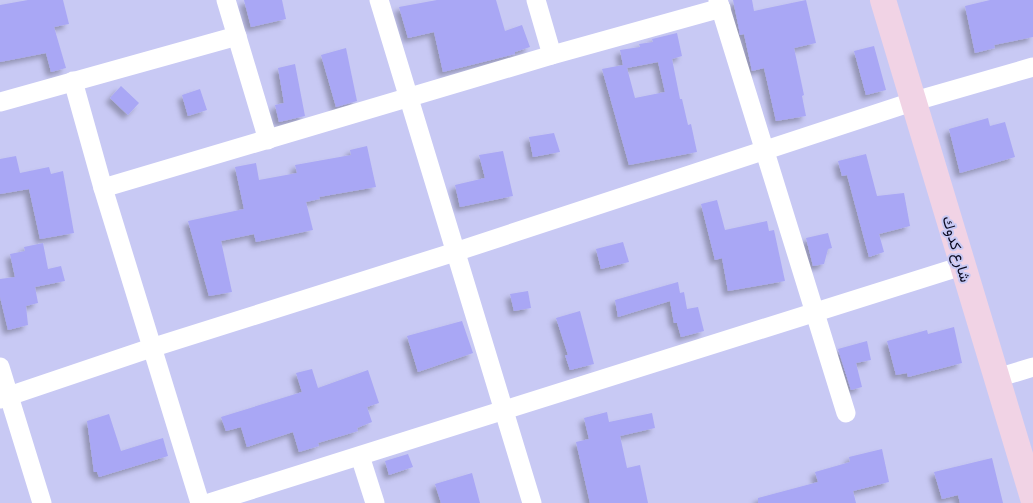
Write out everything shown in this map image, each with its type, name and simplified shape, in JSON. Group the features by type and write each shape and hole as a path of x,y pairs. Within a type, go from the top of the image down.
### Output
{"street":[{"path":"226,0 268,140"},
{"path":"379,0 532,503"},
{"path":"536,0 552,55"},
{"name":"شارع كدوك","path":"884,0 962,266 1033,498"},
{"path":"103,188 409,99 719,4 766,150 846,413"},
{"path":"0,102 237,36"},
{"path":"4,398 151,348 455,252 915,101 1033,67"},
{"path":"73,81 151,348 200,503"},
{"path":"209,503 962,266"},
{"path":"0,367 4,398 42,503"},
{"path":"997,378 1033,367"},
{"path":"360,456 375,503"}],"building":[{"path":"28,0 63,0 69,24 54,27 66,68 51,72 46,53 0,62 0,5"},
{"path":"244,0 282,0 286,19 251,27"},
{"path":"437,0 496,0 505,31 522,25 530,47 515,52 515,54 443,72 434,32 408,38 399,7"},
{"path":"733,0 752,0 754,11 806,0 816,43 794,48 804,95 802,96 806,116 776,121 764,68 752,71 744,34 740,35"},
{"path":"990,0 1033,0 1033,37 994,45 995,48 975,53 965,6"},
{"path":"677,33 682,56 672,59 680,99 682,99 688,125 691,124 697,152 629,165 602,69 623,65 620,50 640,47 639,44 653,42 652,39","holes":["658,62 665,92 635,98 627,68"]},
{"path":"874,46 886,90 866,95 854,51"},
{"path":"346,48 357,101 336,107 321,55"},
{"path":"295,64 305,116 279,122 275,105 284,103 278,68"},
{"path":"121,86 139,103 128,115 110,98"},
{"path":"200,89 207,110 188,116 182,95"},
{"path":"988,118 990,126 1005,122 1015,157 960,173 949,129"},
{"path":"554,133 560,152 533,157 529,137"},
{"path":"367,146 376,187 319,197 320,199 306,202 313,230 256,242 254,234 221,241 232,292 209,296 188,221 244,209 235,167 256,163 259,180 297,173 295,165 351,155 350,150"},
{"path":"503,151 513,196 460,207 455,185 485,178 479,155"},
{"path":"866,154 877,196 904,193 910,226 879,234 884,252 869,257 847,175 842,176 838,161"},
{"path":"16,156 20,173 49,167 51,174 63,171 74,233 40,239 29,189 0,194 0,159"},
{"path":"717,200 725,230 767,221 769,231 774,230 785,281 728,291 722,258 715,260 701,204"},
{"path":"828,233 832,248 828,249 824,264 813,266 806,238"},
{"path":"623,242 629,262 601,269 596,249"},
{"path":"43,243 48,269 61,266 65,281 35,287 38,303 26,306 28,325 8,330 0,297 0,279 15,277 10,254 25,251 24,247"},
{"path":"678,282 680,293 684,292 687,309 698,307 704,331 681,337 677,323 674,323 670,301 618,317 615,300"},
{"path":"528,291 531,308 514,311 510,294"},
{"path":"580,311 594,364 570,370 565,355 568,355 556,318"},
{"path":"462,321 473,353 418,372 407,336"},
{"path":"954,327 962,363 908,377 907,373 896,375 887,341 927,330 928,334"},
{"path":"867,341 871,360 856,363 862,387 851,390 838,349"},
{"path":"312,369 318,388 368,370 379,403 367,407 372,422 357,428 358,431 318,443 319,446 299,452 293,432 247,447 241,427 226,431 221,417 302,392 296,373"},
{"path":"607,412 609,422 652,413 655,428 620,436 627,468 640,465 648,503 590,503 576,442 589,439 584,418"},
{"path":"109,414 121,451 163,438 168,456 99,477 97,472 94,472 87,421"},
{"path":"882,449 889,482 853,491 856,503 758,503 758,498 818,482 815,472 850,462 849,457"},
{"path":"408,454 413,467 389,475 385,461"},
{"path":"992,458 1003,503 960,503 958,495 942,499 934,472"},
{"path":"472,473 480,503 441,503 435,484"}]}
